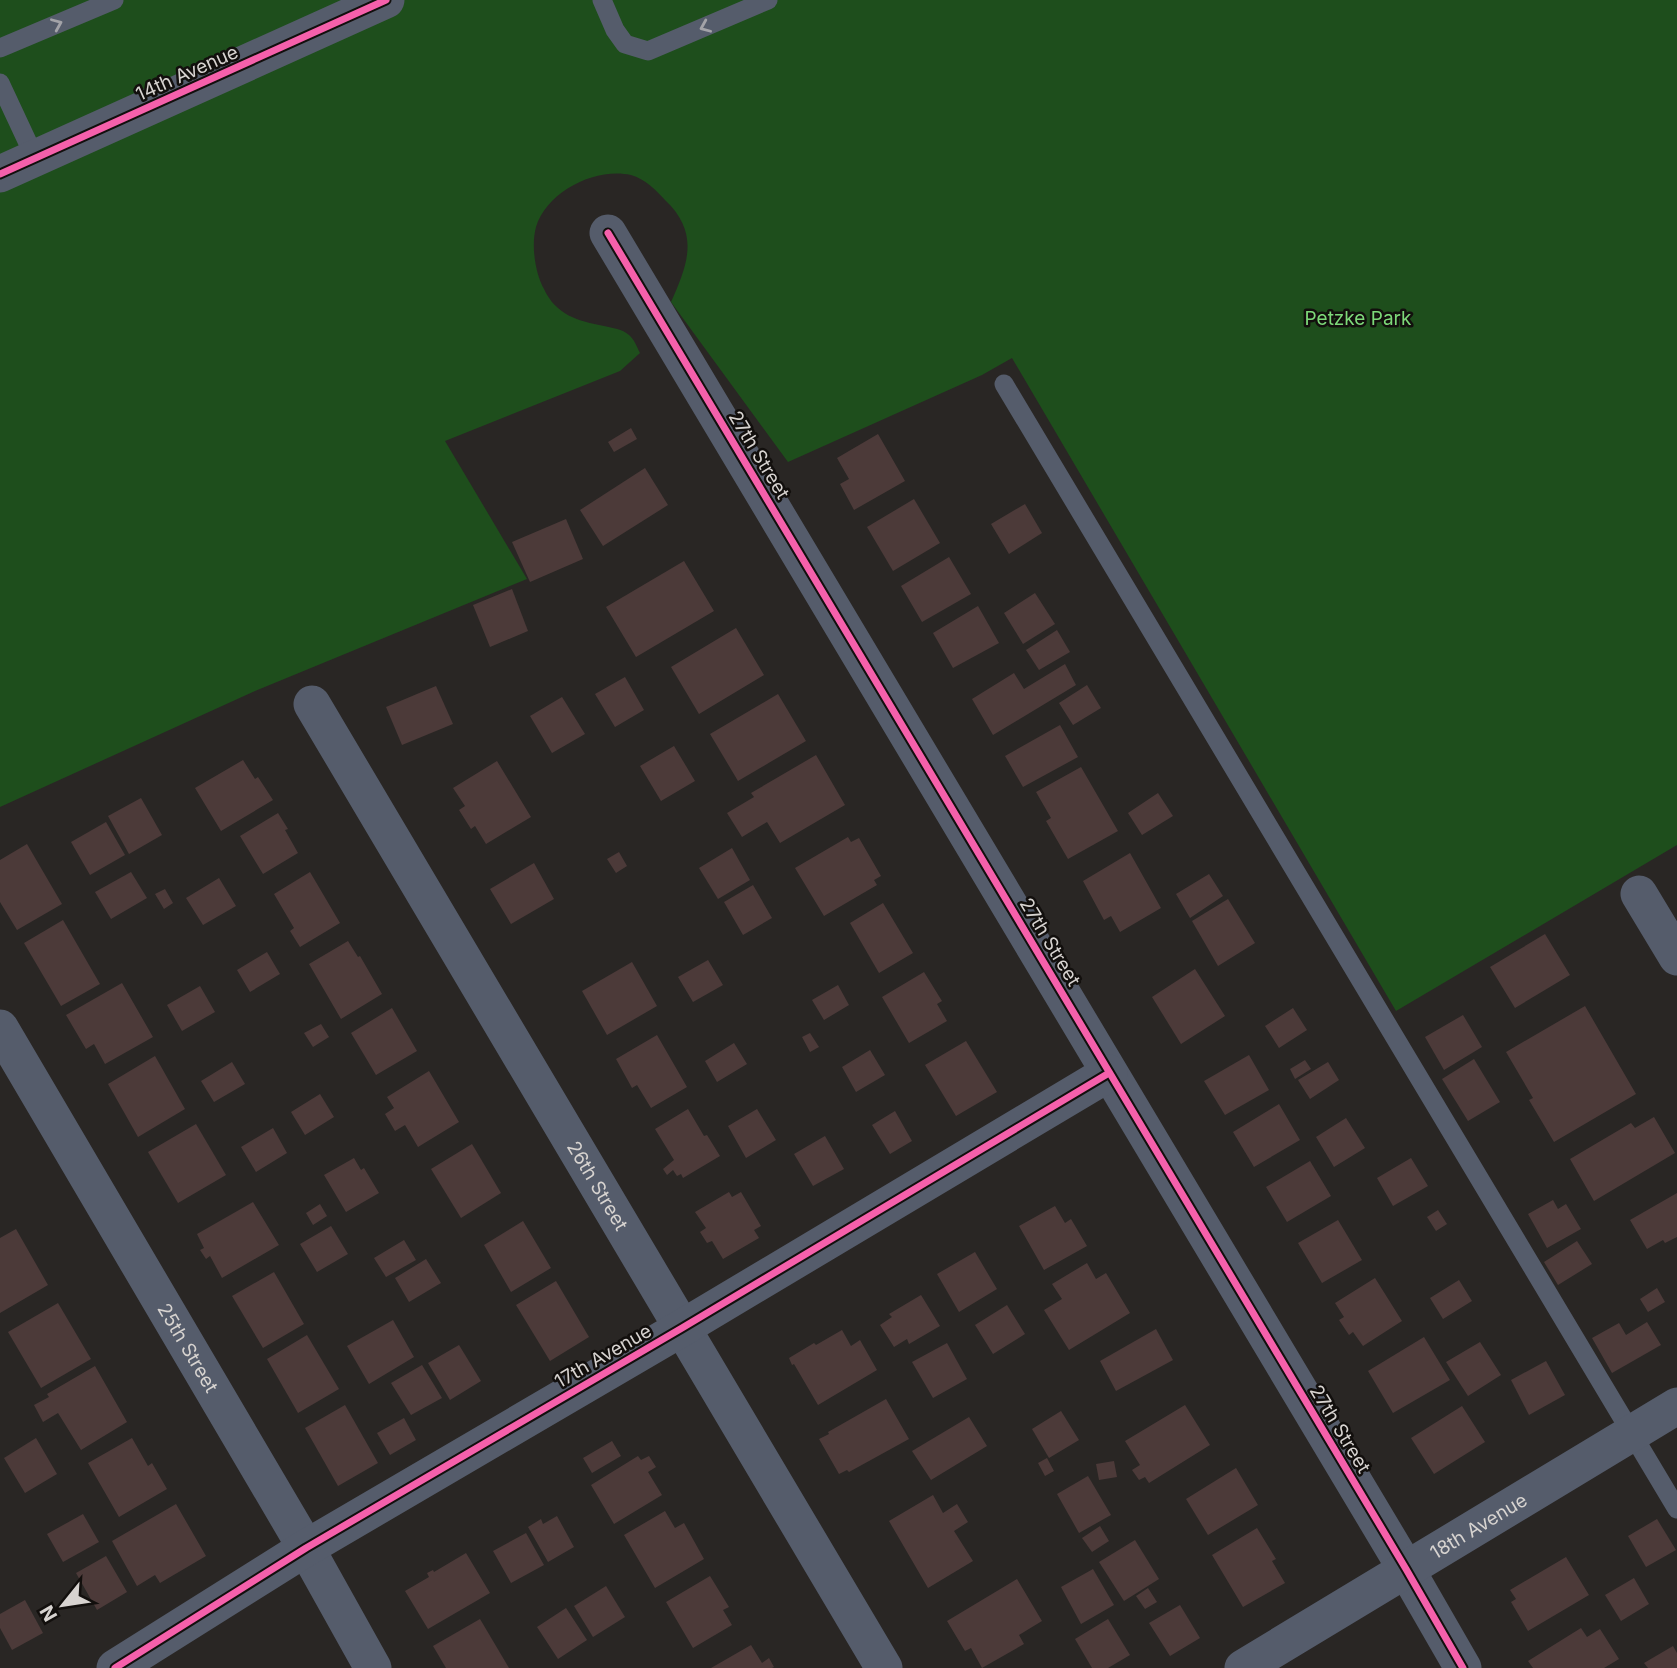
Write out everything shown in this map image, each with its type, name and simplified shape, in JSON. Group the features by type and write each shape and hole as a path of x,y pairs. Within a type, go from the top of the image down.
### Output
{"street":[{"name":"14th Avenue","path":"0,174 386,0"},
{"name":"27th Street","path":"608,233 1463,1668"},
{"name":"26th Street","path":"312,704 884,1668"},
{"path":"1639,894 1677,957"},
{"name":"25th Street","path":"0,1028 306,1548 373,1668"},
{"name":"17th Avenue","path":"115,1668 306,1548 1109,1073"},
{"name":"18th Avenue","path":"1243,1668 1677,1406"}],"lane":[{"path":"0,48 114,0"},
{"path":"602,0 615,30 625,44 648,51 768,0"},
{"path":"0,83 35,158"},
{"path":"1004,384 1677,1509"}],"green space":[{"name":"Petzke Park","path":"0,0 1677,0 1677,845 1396,1011 1012,358 982,375 788,462 671,302 682,275 688,249 687,237 676,212 646,182 631,175 617,173 588,178 562,193 551,203 536,227 535,259 538,275 549,298 561,311 577,319 623,331 629,335 640,353 620,371 445,441 527,579 255,691 0,807"}],"building":[{"path":"631,428 637,439 614,452 608,442"},
{"path":"878,434 905,481 854,510 840,484 849,479 837,458"},
{"path":"645,468 668,505 603,546 580,510"},
{"path":"914,499 940,543 893,571 867,527"},
{"path":"1025,504 1042,533 1009,554 991,524"},
{"path":"566,519 583,559 530,582 512,542"},
{"path":"949,557 971,594 922,622 901,586"},
{"path":"684,561 714,611 636,657 606,607"},
{"path":"512,589 528,631 490,647 473,605"},
{"path":"1035,593 1055,624 1023,644 1004,613"},
{"path":"978,606 999,643 953,668 933,633"},
{"path":"736,628 764,675 699,714 671,667"},
{"path":"1057,630 1070,652 1039,670 1026,650"},
{"path":"1065,664 1076,685 993,735 972,699 1014,673 1024,689"},
{"path":"625,677 644,710 615,727 595,694"},
{"path":"1087,685 1101,708 1073,725 1059,703"},
{"path":"436,686 453,724 402,745 386,707"},
{"path":"778,694 806,741 738,781 710,734"},
{"path":"562,697 585,734 552,753 530,716"},
{"path":"1060,725 1078,757 1023,787 1005,756"},
{"path":"674,746 695,781 661,801 640,766"},
{"path":"816,755 845,805 780,843 767,822 742,837 727,813 754,797 751,793"},
{"path":"243,760 273,800 221,831 195,788"},
{"path":"497,761 531,817 486,844 475,826 471,829 459,810 465,806 453,788"},
{"path":"1081,767 1118,831 1068,859 1046,821 1051,818 1036,792"},
{"path":"1158,793 1173,816 1142,835 1128,813"},
{"path":"141,798 162,835 129,854 108,816"},
{"path":"278,813 298,853 263,874 240,836"},
{"path":"106,822 125,855 90,875 71,842"},
{"path":"848,837 851,842 859,838 881,876 874,880 877,885 824,916 795,868"},
{"path":"27,844 62,904 17,930 0,902 0,860"},
{"path":"732,848 750,880 718,899 699,868"},
{"path":"619,852 627,866 616,873 607,859"},
{"path":"1130,853 1161,908 1120,932 1111,916 1104,920 1083,881"},
{"path":"534,863 554,899 511,924 490,889"},
{"path":"131,872 147,898 111,919 95,892"},
{"path":"310,872 340,923 300,947 290,931 294,928 274,894"},
{"path":"1209,874 1223,896 1190,918 1176,894"},
{"path":"219,878 236,906 203,925 186,898"},
{"path":"753,885 772,918 743,935 724,902"},
{"path":"165,889 173,903 164,909 155,894"},
{"path":"1228,899 1255,943 1218,966 1192,921"},
{"path":"883,903 913,953 879,973 850,923"},
{"path":"63,920 100,984 61,1006 24,943"},
{"path":"1545,934 1570,975 1515,1008 1490,967"},
{"path":"348,941 382,994 341,1019 309,964"},
{"path":"267,952 280,974 250,992 237,970"},
{"path":"708,960 723,985 693,1002 678,977"},
{"path":"632,962 657,1006 607,1035 582,991"},
{"path":"1195,969 1225,1016 1181,1044 1152,997"},
{"path":"924,972 942,1001 937,1004 947,1021 909,1043 882,997"},
{"path":"122,983 153,1037 105,1064 94,1044 86,1049 66,1015"},
{"path":"838,985 849,1005 824,1020 812,1000"},
{"path":"200,986 215,1012 182,1031 167,1005"},
{"path":"1585,1006 1636,1094 1554,1142 1529,1100 1533,1098 1506,1052"},
{"path":"392,1008 417,1051 376,1075 351,1033"},
{"path":"1293,1008 1307,1030 1279,1048 1265,1026"},
{"path":"1463,1015 1482,1047 1444,1070 1425,1037"},
{"path":"321,1024 329,1037 313,1047 304,1033"},
{"path":"810,1033 819,1047 810,1052 802,1037"},
{"path":"657,1035 687,1087 651,1108 637,1085 632,1088 616,1059"},
{"path":"966,1041 997,1092 956,1116 925,1065"},
{"path":"734,1043 747,1064 717,1082 705,1061"},
{"path":"870,1050 885,1075 856,1092 842,1067"},
{"path":"1249,1055 1269,1090 1225,1115 1204,1081"},
{"path":"155,1056 185,1109 138,1137 108,1084"},
{"path":"1474,1059 1500,1102 1468,1121 1442,1079"},
{"path":"1305,1060 1311,1069 1295,1079 1290,1069"},
{"path":"232,1062 245,1084 214,1102 201,1081"},
{"path":"1328,1062 1339,1080 1310,1099 1298,1080"},
{"path":"429,1071 459,1122 418,1147 405,1125 395,1131 385,1114 394,1108 387,1097"},
{"path":"320,1094 334,1117 305,1135 291,1112"},
{"path":"1279,1104 1300,1140 1254,1167 1233,1132"},
{"path":"688,1109 720,1156 683,1178 681,1174 677,1176 673,1170 667,1175 663,1169 674,1160 655,1129"},
{"path":"757,1109 776,1140 746,1158 728,1126"},
{"path":"895,1111 912,1141 890,1154 872,1125"},
{"path":"1654,1117 1675,1153 1594,1201 1570,1159 1631,1123 1635,1128"},
{"path":"1346,1118 1365,1148 1334,1167 1316,1137"},
{"path":"196,1124 226,1175 178,1203 148,1152"},
{"path":"273,1128 287,1153 256,1172 241,1147"},
{"path":"825,1136 844,1169 813,1186 794,1154"},
{"path":"472,1144 501,1193 461,1218 431,1169"},
{"path":"354,1158 361,1170 364,1168 379,1193 346,1212 324,1175"},
{"path":"1411,1158 1428,1186 1393,1206 1377,1178"},
{"path":"1310,1161 1331,1196 1287,1222 1266,1187"},
{"path":"729,1192 732,1197 741,1192 761,1226 754,1230 759,1238 723,1259 712,1241 707,1243 700,1232 706,1228 695,1212"},
{"path":"1677,1193 1677,1237 1665,1243 1663,1240 1647,1249 1630,1220"},
{"path":"1553,1200 1558,1209 1566,1204 1581,1229 1547,1248 1528,1214"},
{"path":"253,1202 279,1245 222,1278 210,1256 206,1259 200,1250 204,1248 197,1234"},
{"path":"320,1204 327,1216 313,1225 306,1213"},
{"path":"1055,1206 1065,1223 1071,1219 1087,1246 1044,1270 1019,1226"},
{"path":"1438,1210 1447,1224 1436,1231 1427,1217"},
{"path":"1338,1220 1362,1260 1322,1283 1298,1243"},
{"path":"523,1221 551,1268 511,1292 484,1245"},
{"path":"331,1226 348,1254 317,1272 300,1244"},
{"path":"16,1229 48,1285 0,1313 0,1238"},
{"path":"404,1240 416,1260 386,1277 374,1258"},
{"path":"1577,1241 1592,1264 1558,1285 1544,1262"},
{"path":"975,1252 997,1289 959,1312 937,1274"},
{"path":"426,1259 441,1283 409,1302 395,1278"},
{"path":"1087,1263 1096,1279 1106,1273 1130,1313 1069,1350 1044,1310 1062,1299 1052,1284"},
{"path":"274,1272 304,1324 263,1348 232,1296"},
{"path":"1375,1278 1402,1321 1363,1346 1353,1332 1349,1335 1339,1320 1344,1317 1335,1303"},
{"path":"1459,1280 1472,1301 1443,1319 1430,1298"},
{"path":"556,1281 589,1337 550,1361 516,1305"},
{"path":"1657,1288 1665,1302 1648,1312 1640,1299"},
{"path":"921,1295 940,1326 909,1344 907,1339 894,1347 880,1325 892,1317 889,1314"},
{"path":"58,1303 91,1359 41,1388 8,1332"},
{"path":"1007,1305 1025,1334 993,1354 975,1325"},
{"path":"393,1320 414,1357 369,1384 347,1346"},
{"path":"1647,1322 1661,1345 1612,1373 1592,1338 1619,1323 1626,1335"},
{"path":"1156,1329 1173,1360 1116,1391 1100,1361"},
{"path":"842,1330 851,1346 860,1340 877,1370 818,1405 789,1358"},
{"path":"307,1335 339,1389 298,1413 267,1359"},
{"path":"1424,1337 1450,1380 1393,1413 1368,1371"},
{"path":"1480,1342 1501,1375 1468,1396 1446,1362"},
{"path":"947,1343 967,1379 933,1398 912,1362"},
{"path":"459,1345 481,1381 450,1400 428,1363"},
{"path":"1546,1361 1565,1395 1529,1415 1511,1380"},
{"path":"422,1365 442,1398 411,1415 391,1383"},
{"path":"95,1366 127,1422 81,1450 58,1413 43,1422 34,1405 49,1397 47,1394"},
{"path":"886,1399 909,1439 849,1472 847,1470 839,1474 819,1439"},
{"path":"345,1405 378,1463 338,1486 305,1428"},
{"path":"1185,1405 1210,1445 1149,1483 1145,1477 1139,1480 1132,1470 1140,1465 1125,1441"},
{"path":"1462,1406 1485,1442 1434,1474 1411,1438"},
{"path":"1061,1411 1079,1440 1049,1458 1032,1429"},
{"path":"969,1417 987,1446 931,1480 912,1451"},
{"path":"404,1418 416,1440 390,1455 377,1433"},
{"path":"36,1438 57,1474 25,1493 4,1458"},
{"path":"132,1438 148,1466 152,1463 167,1489 119,1517 88,1463"},
{"path":"612,1441 621,1456 592,1473 583,1458"},
{"path":"638,1456 641,1460 649,1456 656,1467 648,1472 662,1495 614,1524 591,1485"},
{"path":"1047,1458 1054,1471 1045,1476 1038,1463"},
{"path":"1114,1461 1117,1477 1099,1480 1096,1464"},
{"path":"1236,1468 1258,1505 1208,1535 1186,1499"},
{"path":"1088,1476 1111,1515 1079,1533 1057,1494"},
{"path":"933,1495 943,1513 957,1504 968,1522 954,1531 973,1561 928,1588 889,1521"},
{"path":"176,1504 206,1556 160,1583 155,1575 137,1586 112,1541"},
{"path":"665,1511 675,1528 684,1523 704,1559 655,1588 624,1535"},
{"path":"83,1514 99,1542 63,1562 47,1534"},
{"path":"557,1516 574,1547 548,1562 528,1527 541,1519 543,1524"},
{"path":"1657,1519 1676,1550 1646,1567 1628,1536"},
{"path":"1100,1526 1109,1541 1092,1552 1082,1538"},
{"path":"1257,1528 1276,1559 1272,1561 1285,1583 1243,1607 1212,1555"},
{"path":"526,1533 544,1565 511,1583 493,1551"},
{"path":"1135,1540 1159,1579 1124,1601 1099,1562"},
{"path":"466,1553 490,1593 428,1629 405,1591 429,1577 427,1573 433,1570 434,1572"},
{"path":"106,1556 127,1592 97,1610 76,1573"},
{"path":"1566,1557 1589,1595 1528,1631 1511,1602 1516,1599 1510,1590"},
{"path":"1093,1569 1114,1605 1081,1624 1061,1587"},
{"path":"710,1576 729,1607 723,1610 732,1625 693,1648 666,1602"},
{"path":"1634,1578 1649,1604 1621,1621 1605,1595"},
{"path":"1017,1579 1042,1621 1019,1635 1024,1644 982,1668 971,1648 965,1651 947,1621"},
{"path":"606,1586 625,1617 593,1637 574,1606"},
{"path":"1148,1588 1157,1602 1145,1609 1136,1596"},
{"path":"25,1600 43,1633 12,1650 0,1628 0,1614"},
{"path":"1180,1605 1200,1638 1170,1656 1149,1623"},
{"path":"566,1608 587,1640 558,1659 537,1627"},
{"path":"480,1619 509,1668 446,1668 433,1646"},
{"path":"1108,1619 1130,1655 1108,1668 1092,1668 1075,1639"},
{"path":"1581,1628 1587,1637 1600,1629 1619,1659 1604,1668 1533,1668 1528,1661"},
{"path":"751,1645 762,1663 769,1658 774,1667 711,1668"},
{"path":"1673,1646 1677,1653 1677,1668 1648,1668 1644,1663"}],"cycle path":[{"path":"0,174 386,0"},
{"path":"608,233 1463,1668"},
{"path":"115,1668 306,1548 1109,1073"}]}
